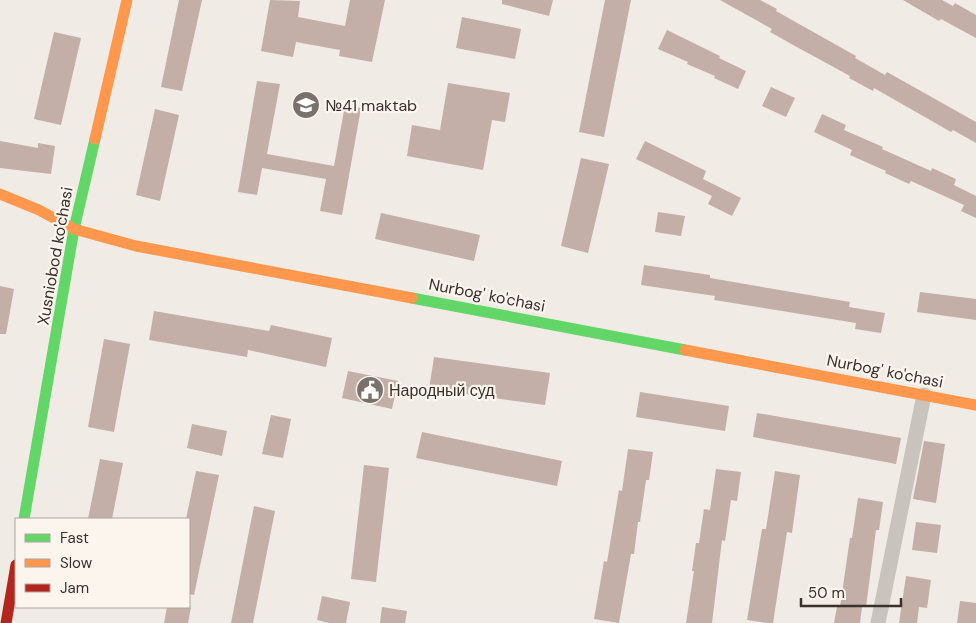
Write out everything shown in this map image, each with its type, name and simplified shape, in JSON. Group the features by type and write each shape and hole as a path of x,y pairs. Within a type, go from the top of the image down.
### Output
{"street":[{"name":"Xusniobod ko'chasi","path":"24,518 74,229 127,0"},
{"name":"Nurbog' ko'chasi","path":"0,194 39,210 74,229 136,246 976,405"},
{"path":"878,623 924,394"},
{"path":"6,623 15,571"}],"building":[{"path":"179,0 202,0 182,91 161,87"},
{"path":"270,0 300,1 298,17 345,26 350,0 385,0 372,62 339,56 340,50 296,42 293,57 261,51"},
{"path":"502,0 553,0 549,16 502,4"},
{"path":"605,0 631,0 604,137 579,132"},
{"path":"720,0 760,0 777,9 776,11 856,56 855,58 885,75 887,72 976,122 976,143 953,130 951,132 874,88 873,91 849,78 850,76 770,32 772,29"},
{"path":"903,0 942,0 953,6 955,3 976,15 976,38 941,19 939,21"},
{"path":"462,17 521,29 515,59 456,48"},
{"path":"667,30 746,71 738,89 714,78 715,76 687,64 688,62 658,49"},
{"path":"54,32 81,38 61,125 34,119"},
{"path":"257,81 280,84 267,154 334,166 345,105 361,108 342,215 320,211 326,179 262,168 257,195 238,192"},
{"path":"448,83 510,93 505,122 492,120 483,170 407,156 412,125 440,130"},
{"path":"771,87 795,98 786,117 762,106"},
{"path":"155,109 179,115 160,201 136,195"},
{"path":"822,114 846,125 844,130 883,147 882,149 931,171 932,168 956,179 954,185 976,196 976,218 961,211 964,205 911,181 909,184 885,173 886,171 850,155 852,150 814,132"},
{"path":"0,141 38,148 38,143 55,146 51,174 0,168"},
{"path":"645,141 706,171 703,179 741,198 732,216 708,204 712,196 636,159"},
{"path":"581,158 609,164 588,253 561,246"},
{"path":"658,212 685,216 681,236 655,232"},
{"path":"381,213 480,235 474,261 375,239"},
{"path":"644,265 710,275 710,278 850,302 849,307 885,313 881,333 855,329 856,323 714,300 715,296 641,285"},
{"path":"0,286 14,289 6,334 0,334"},
{"path":"920,292 976,299 976,320 917,312"},
{"path":"154,311 269,331 271,325 332,338 326,367 248,350 247,357 149,340"},
{"path":"104,339 130,344 114,432 88,427"},
{"path":"434,357 550,373 545,405 429,389"},
{"name":"Народный суд","path":"348,371 398,381 392,409 342,398"},
{"path":"640,392 729,406 725,431 636,417"},
{"path":"757,413 901,438 896,464 753,437"},
{"path":"271,415 291,419 283,458 262,454"},
{"path":"192,424 227,431 222,456 187,448"},
{"path":"422,432 562,461 557,486 416,458"},
{"path":"924,441 945,444 936,503 913,499"},
{"path":"628,449 653,452 649,480 646,480 640,522 638,522 634,554 631,554 619,623 594,619 604,561 607,562 619,490 622,491"},
{"path":"100,459 123,463 112,518 88,518"},
{"path":"364,465 389,468 376,582 351,579"},
{"path":"716,469 741,472 737,501 731,500 725,541 722,540 712,623 686,623 696,543 699,543 704,509 710,510"},
{"path":"196,471 219,475 194,595 190,594 190,518 186,518"},
{"path":"775,471 800,475 792,533 787,532 773,623 768,623 747,620 762,529 766,529"},
{"path":"858,498 883,502 879,530 876,530 866,607 862,607 860,623 834,623 837,607 840,607"},
{"path":"254,506 275,511 253,623 231,623"},
{"path":"916,522 941,525 937,553 912,550"},
{"path":"906,576 931,580 927,608 919,607 917,623 899,623"},
{"path":"322,596 350,602 346,623 329,623 317,620"},
{"path":"960,601 976,603 976,623 957,623"},
{"path":"191,607 188,623 164,623 167,608"},
{"path":"382,607 407,611 405,623 380,623"}],"traffic: fast":[{"path":"24,518 74,229 95,139"},
{"path":"412,298 685,350"}],"traffic: slow":[{"path":"95,139 127,0"},
{"path":"0,194 39,210 74,229 136,246 412,298"},
{"path":"685,350 976,405"}],"traffic: jam":[{"path":"6,623 15,571"}],"place":[{"name":"№41 maktab","path":"306,105"},
{"name":"Народный суд","path":"370,390"}]}
